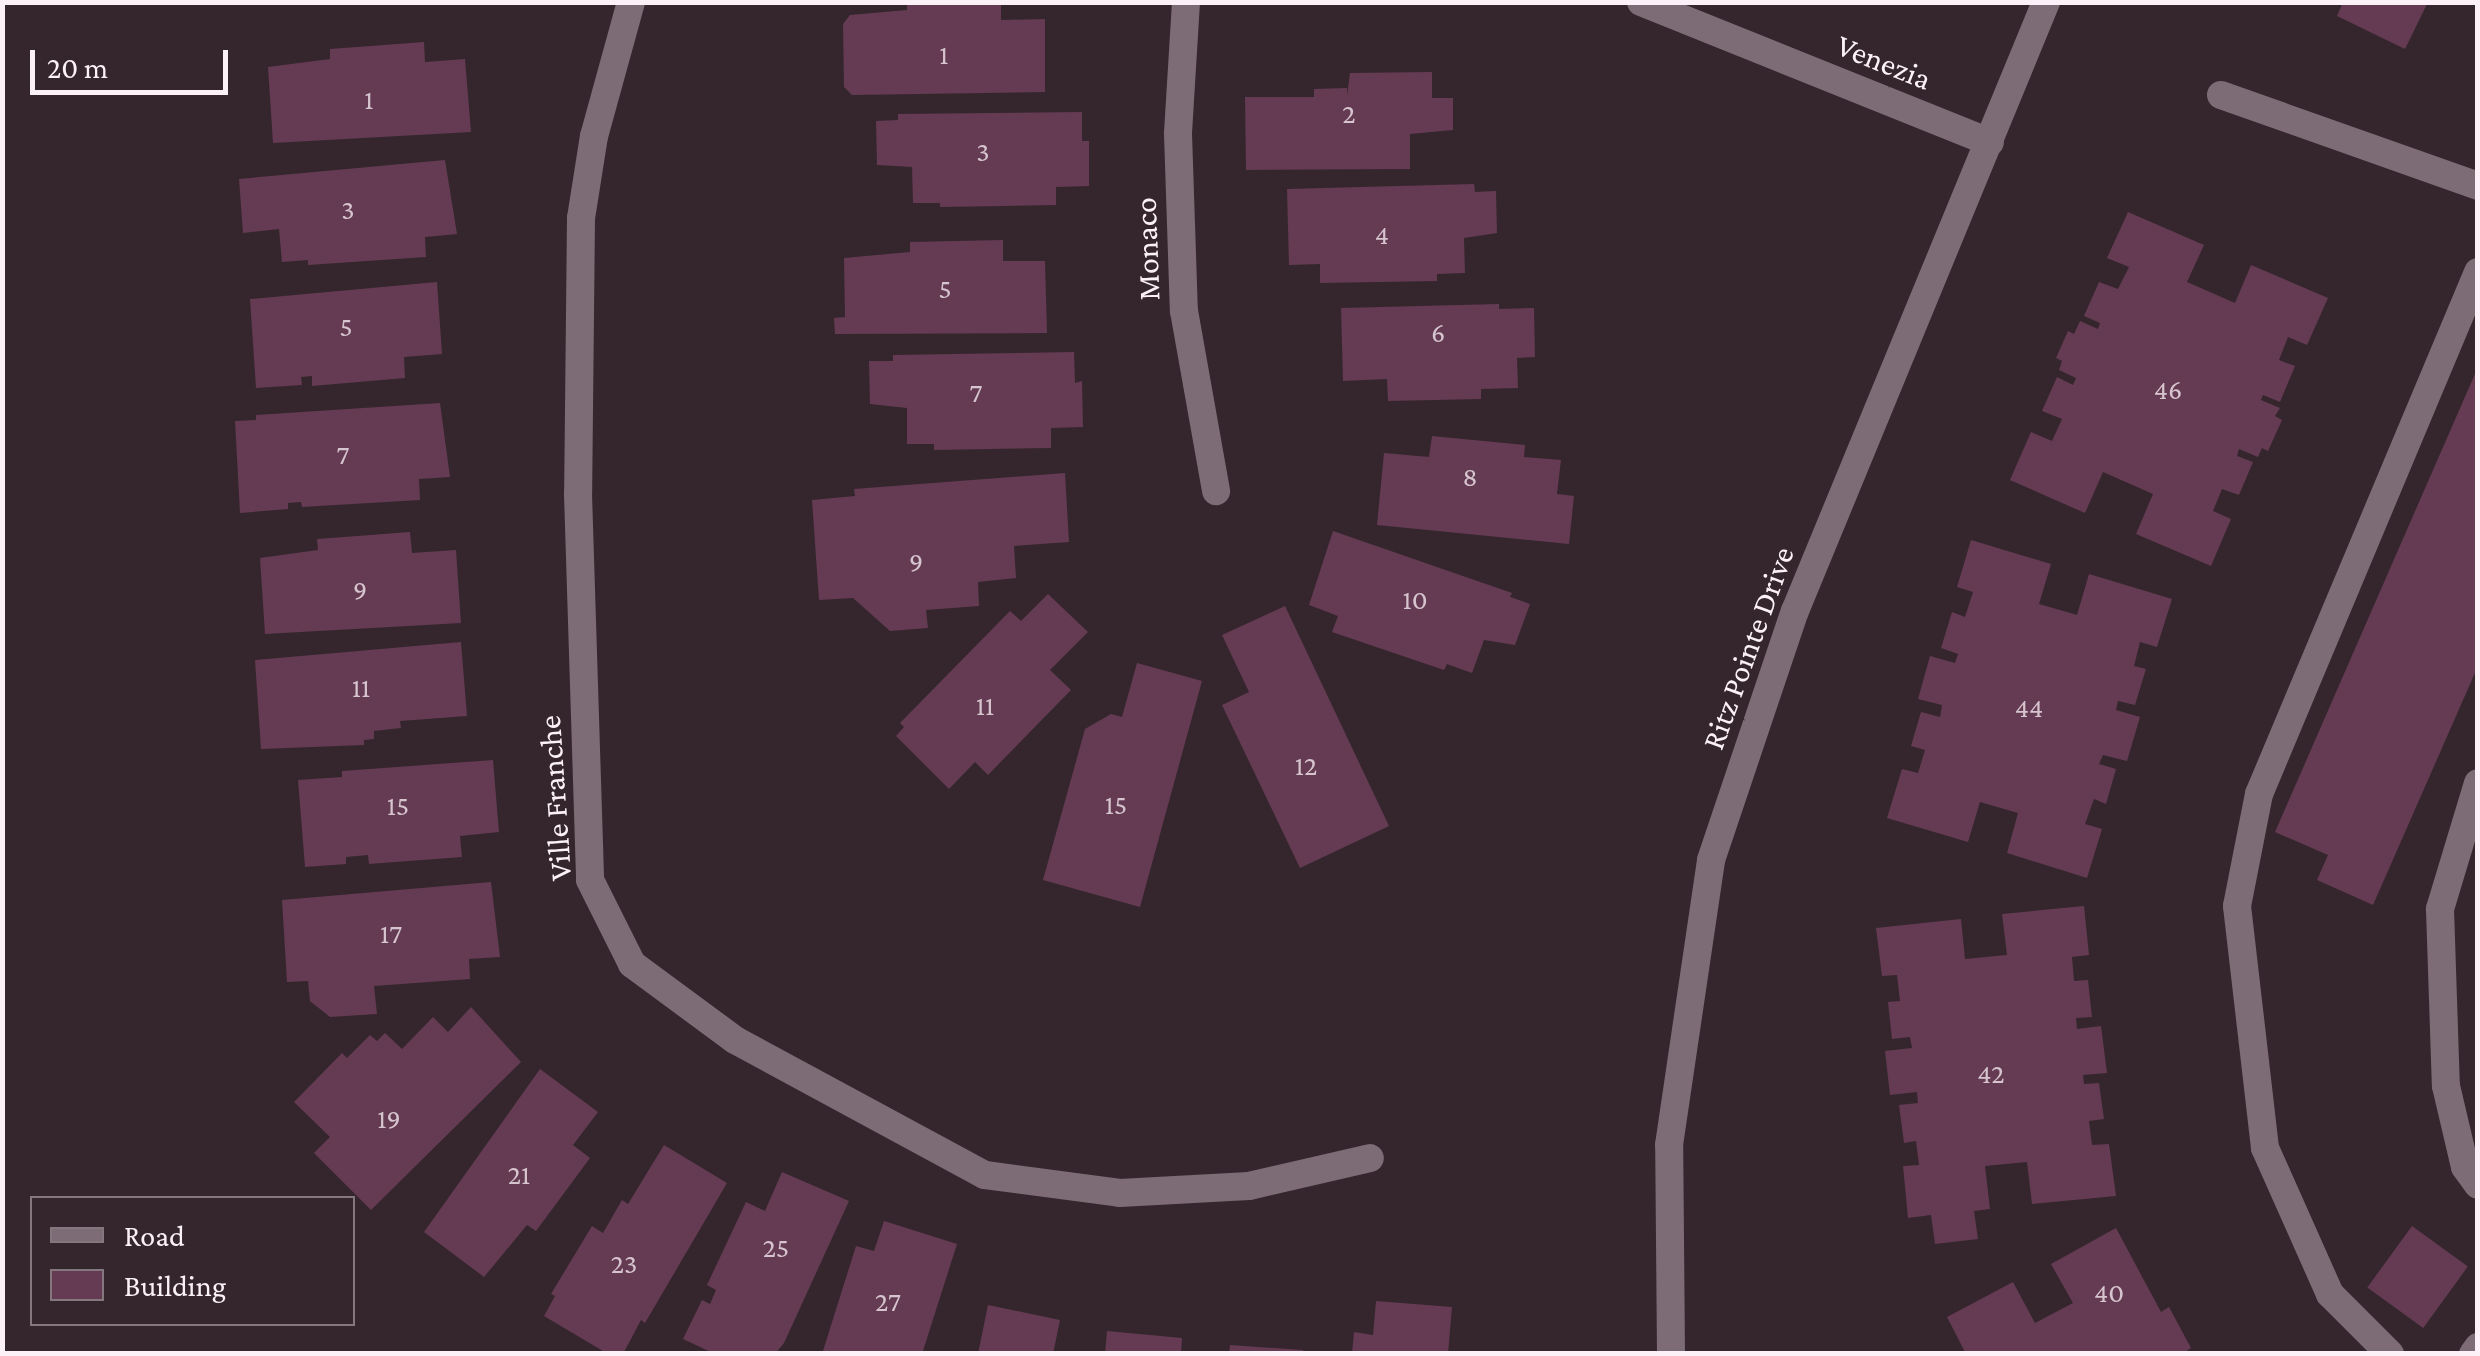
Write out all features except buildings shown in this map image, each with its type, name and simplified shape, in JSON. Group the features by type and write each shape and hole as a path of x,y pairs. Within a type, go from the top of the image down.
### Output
{"street":[{"name":"Ville Franche","path":"630,2 594,136 580,218 578,494 590,880 632,964 734,1040 985,1175 1120,1194 1249,1186 1370,1158"},
{"name":"Monaco","path":"1186,2 1178,134 1184,311 1216,491"},
{"name":"Venezia","path":"1641,2 1990,142"},
{"name":"Ritz Pointe Drive","path":"1671,1354 1669,1145 1711,860 1795,611 2046,2"},
{"path":"2221,95 2478,186"},
{"path":"2390,1354 2330,1294 2265,1148 2237,906 2259,794 2478,272"},
{"path":"2478,784 2440,909 2446,1086 2465,1167 2478,1186"},
{"path":"2473,1354 2478,1347"}]}
